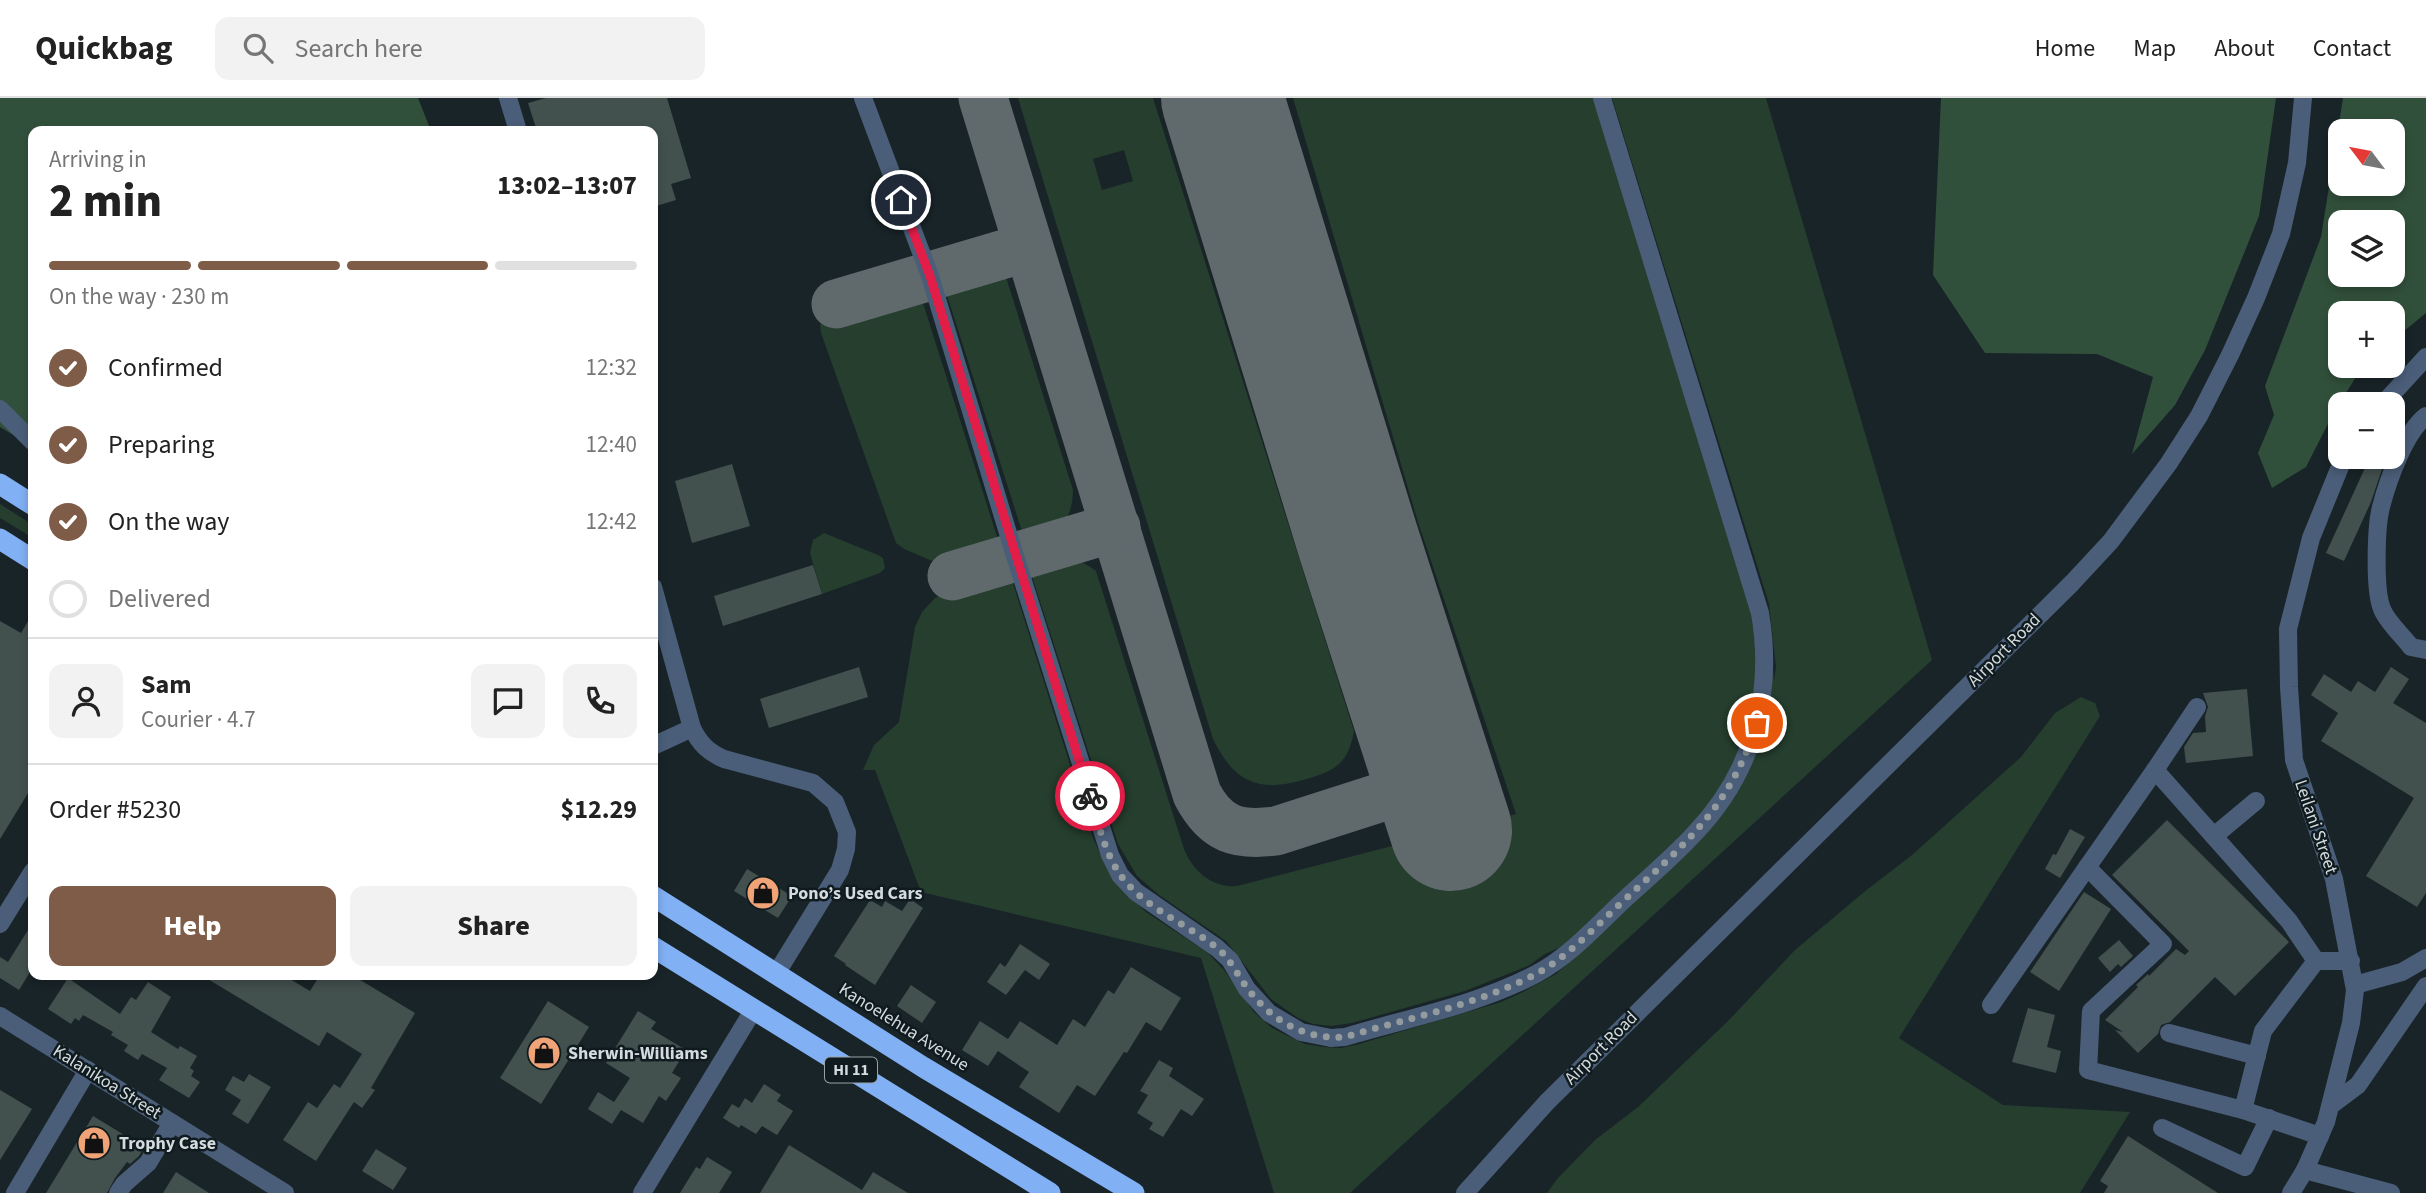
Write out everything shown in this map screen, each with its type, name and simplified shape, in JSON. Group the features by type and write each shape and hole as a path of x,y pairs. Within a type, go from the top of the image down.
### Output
{"highway":[{"path":"0,484 28,502"},
{"path":"0,539 28,557"},
{"name":"Kanoelehua Avenue","path":"658,899 923,1067 1133,1193"},
{"name":"HI 11","path":"658,950 1050,1193"}],"street":[{"path":"508,98 516,126"},
{"path":"863,98 930,276 1110,855 1121,875 1136,892 1217,948 1230,960 1247,989 1269,1013 1301,1032 1331,1038 1345,1037 1485,996 1539,973 1564,956 1687,841 1712,813 1730,787 1747,754 1757,723 1766,670 1765,638 1760,613 1602,98"},
{"name":"Airport Road","path":"1465,1193 1547,1102 2072,583 2142,500 2199,416 2261,285 2281,234 2289,199 2297,163 2303,98"},
{"path":"2394,392 2426,357"},
{"path":"0,409 28,437"},
{"path":"2426,416 2417,423 2397,461 2381,509 2376,574 2382,608 2411,647 2426,650"},
{"name":"Leilani Street","path":"2291,1193 2305,1170 2330,1105 2351,1023 2355,985 2334,879 2294,760 2288,629 2311,538 2339,469"},
{"path":"658,605 692,728 699,743 724,759 813,783 835,803 844,818 846,849 840,870 776,974"},
{"path":"1991,1005 2197,707"},
{"path":"658,744 692,728"},
{"path":"2155,770 2289,922 2316,961"},
{"path":"2214,836 2256,801"},
{"path":"2087,867 2163,944 2091,1011 2088,1070 2243,1110 2320,1136"},
{"path":"0,924 28,879"},
{"path":"2355,985 2402,972 2426,958"},
{"path":"2316,961 2351,961"},
{"path":"2243,1110 2263,1031 2316,961"},
{"path":"2330,1105 2358,1086 2426,986"},
{"path":"642,1193 754,1010"},
{"name":"Kalanikoa Street","path":"0,1016 285,1193"},
{"path":"2169,1033 2257,1056"},
{"path":"15,1193 88,1070"},
{"path":"2162,1128 2245,1167 2269,1118"},
{"path":"118,1193 124,1184 148,1163 172,1123"},
{"path":"2305,1170 2379,1191"}],"green space":[{"path":"0,98 418,98 429,126 28,126 28,444 0,427"},
{"path":"1018,98 1153,98 1354,731 1349,750 1334,768 1310,778 1278,785 1264,785 1241,776 1231,767 1213,739","holes":["1124,150 1133,181 1102,190 1093,159"]},
{"path":"1293,98 1606,98 1771,635 1774,681 1776,667 1769,604 1612,98 1766,98 1932,660 1350,1193 1274,1193 1201,958 921,892 875,770 863,770 874,745 899,722 915,627 922,612 935,598 950,590 1010,574 1093,838 1107,869 1120,887 1146,912 1207,952 1224,970 1254,1012 1272,1028 1305,1044 1341,1048 1501,1002 1556,974 1610,925 1545,954 1528,966 1465,991 1352,1023 1331,1026 1313,1024 1298,1018 1271,999 1226,941 1159,895 1137,876 1118,844 1028,564 1063,558 1079,561 1096,571 1184,849 1198,871 1212,881 1237,886 1516,814 1418,522"},
{"path":"1941,98 2276,98 2259,216 2205,350 2175,405 2132,454 2153,377 2097,354 1985,353 1933,275"},
{"path":"2343,98 2426,98 2426,313 2405,330 2405,301 2328,301 2328,378 2355,378 2347,392 2328,392 2328,424 2306,467 2272,488 2258,453 2274,415 2265,386 2321,237 2328,193 2328,196 2405,196 2405,119 2340,119"},
{"path":"999,273 1005,274 1073,490 1066,520 1054,530 1025,541 945,289"},
{"path":"922,300 1001,549 965,561 937,563 896,543 821,333 823,320 829,318"},
{"path":"0,504 28,522 28,535 0,518"},
{"path":"824,533 878,555 883,558 885,568 880,573 822,594 810,553 813,540"},
{"path":"2081,697 2095,703 2100,716 1899,1038 2003,1105 2130,1112 2080,1193 1547,1193 1595,1140 1638,1107 1728,1021 1795,950 1912,855 2021,757 2055,713"}],"building":[{"path":"546,98 667,98 691,178 671,184 676,200 658,205 658,126 535,126 528,103"},
{"path":"732,464 750,526 692,543 675,481"},
{"path":"2364,469 2382,469 2371,502 2344,561 2326,553"},
{"path":"813,565 822,594 723,626 714,596"},
{"path":"0,621 21,633 28,621 28,793 0,839"},
{"path":"859,667 868,697 769,728 760,699"},
{"path":"2391,667 2409,679 2393,703 2426,723 2426,893 2417,907 2366,876 2414,798 2321,741 2338,713 2311,695 2324,674 2351,692 2358,681 2375,692"},
{"path":"2247,689 2253,756 2186,763 2184,747 2193,733 2206,732 2205,716 2208,707 2203,693"},
{"path":"2167,820 2289,942 2235,996 2215,977 2170,1022 2161,1025 2158,1034 2138,1053 2115,1030 2123,1032 2105,1020 2138,987 2136,985 2176,949 2185,955 2189,951 2112,875"},
{"path":"2070,829 2085,837 2060,878 2045,869"},
{"name":"Pono’s Used Cars","path":"747,869 792,896 778,918 734,891"},
{"path":"2084,892 2111,909 2059,991 2030,972"},
{"path":"910,899 923,908 875,985 834,956 870,900 882,907 885,901 902,911"},
{"path":"28,930 28,975 19,990 0,978 0,957 8,962"},
{"path":"2119,940 2133,956 2121,967 2118,964 2110,972 2098,958"},
{"path":"1020,944 1050,964 1039,980 1025,970 1006,995 987,982 1000,963 1005,967"},
{"path":"1131,967 1181,998 1161,1031 1146,1022 1095,1096 1077,1085 1059,1113 1019,1087 1029,1072 998,1051 988,1066 962,1050 980,1021 1008,1039 1020,1021 1057,1045 1073,1019 1085,1027 1108,990 1114,994"},
{"path":"67,980 71,980 120,1014 131,997 136,1000 148,982 171,997 151,1032 178,1049 180,1046 197,1056 190,1068 194,1071 191,1076 200,1082 189,1098 159,1080 167,1068 142,1054 138,1060 124,1051 128,1045 111,1035 113,1032 83,1015 79,1021 75,1018 71,1024 48,1009"},
{"path":"209,980 291,980 310,991 317,980 360,980 415,1013 371,1088 375,1090 362,1108 354,1102 316,1161 283,1140 308,1102 317,1108 334,1084 340,1088 362,1054 327,1032 319,1046"},
{"path":"911,985 936,1002 922,1023 897,1006"},
{"name":"Sherwin-Williams","path":"548,1001 589,1027 541,1104 500,1078"},
{"path":"2028,1008 2055,1015 2047,1047 2061,1051 2056,1073 2012,1062"},
{"path":"638,1011 656,1022 651,1029 686,1050 672,1073 681,1078 666,1101 659,1096 643,1123 621,1110 612,1124 588,1109 598,1092 614,1102 630,1078 606,1063"},
{"path":"1159,1060 1173,1068 1169,1076 1204,1099 1192,1116 1181,1109 1163,1137 1149,1129 1153,1123 1137,1113 1148,1095 1140,1091"},
{"path":"249,1074 271,1087 248,1124 232,1114 241,1100 225,1090 233,1076 244,1082"},
{"path":"764,1084 781,1095 777,1101 793,1111 777,1135 762,1126 756,1134 723,1118 732,1104 739,1108 745,1098 752,1103"},
{"path":"0,1090 32,1109 0,1160"},
{"path":"93,1116 144,1147 139,1156 130,1164 127,1162 107,1193 46,1193"},
{"path":"2128,1136 2218,1193 2104,1193 2108,1186 2100,1181"},
{"path":"789,1145 862,1190 873,1172 908,1193 760,1193"},
{"path":"376,1149 407,1168 393,1190 362,1171"},
{"path":"707,1157 732,1172 719,1193 680,1193 696,1167 700,1169"},
{"path":"176,1172 209,1193 163,1193"}],"taxiway":[{"path":"983,98 1197,794 1204,806 1212,816 1229,828 1250,832 1276,831 1435,780"},
{"path":"836,304 1028,247"},
{"path":"952,576 1116,527"}],"runway":[{"path":"1222,98 1358,541 1451,830"}],"way so far":[{"path":"1090,796 1110,855 1121,875 1136,892 1217,948 1230,960 1247,989 1269,1013 1301,1032 1318,1037 1345,1037 1510,987 1539,973 1564,956 1695,833 1712,813 1730,787 1747,754 1757,723"}],"place":[{"name":"Pono’s Used Cars","path":"763,893"},
{"name":"Sherwin-Williams","path":"544,1053"},
{"name":"Trophy Case","path":"94,1143"}],"route":[{"path":"901,200 930,276 1090,796"}]}
